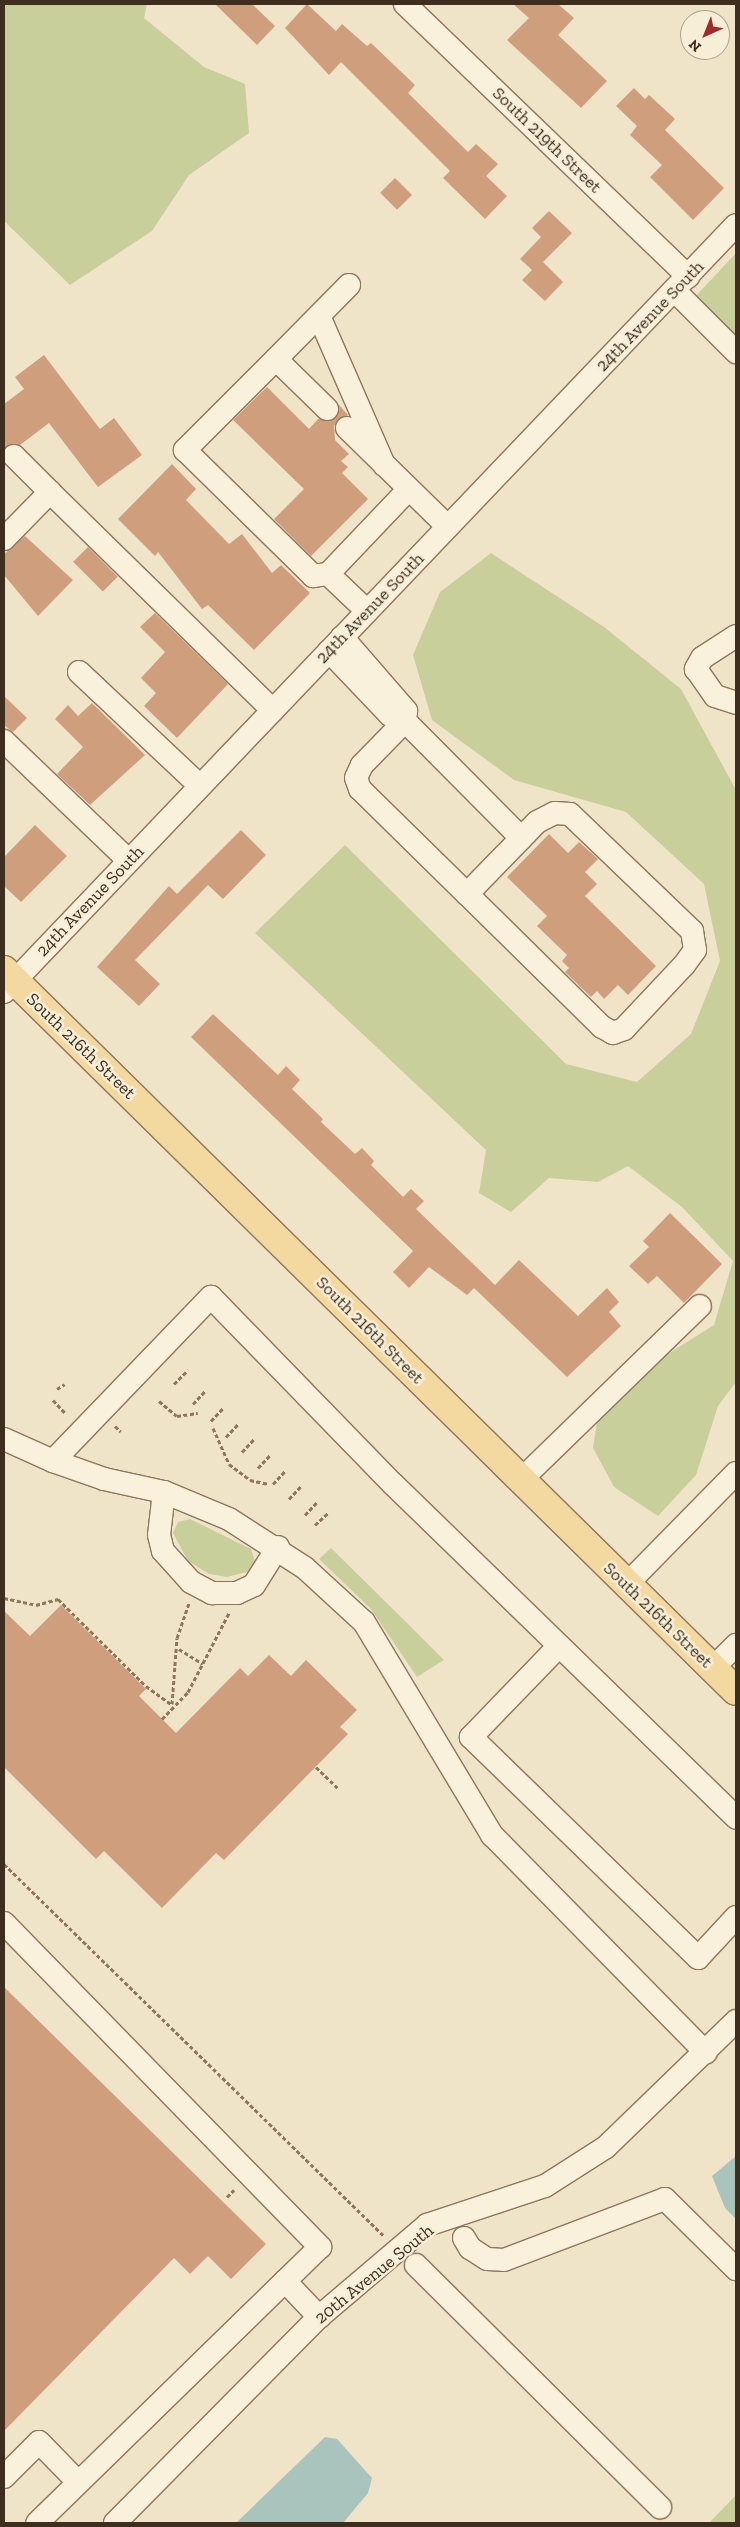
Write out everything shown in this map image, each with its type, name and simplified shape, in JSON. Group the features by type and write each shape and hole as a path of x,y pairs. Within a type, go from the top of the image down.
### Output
{"main road":[{"name":"South 216th Street","path":"7,981 522,1479 626,1585 736,1691"}],"street":[{"name":"South 219th Street","path":"405,4 681,283 736,352"},
{"name":"24th Avenue South","path":"7,981 129,861 736,225"},
{"path":"349,285 185,450 313,576 328,574 409,489"},
{"path":"319,316 384,465"},
{"path":"276,359 328,409"},
{"path":"347,428 448,527"},
{"path":"14,456 272,710"},
{"path":"4,539 50,492"},
{"path":"328,574 367,611"},
{"path":"736,636 702,658 696,669 716,696 736,704"},
{"path":"336,644 390,715 405,721 521,838"},
{"path":"79,672 200,786"},
{"path":"405,721 362,765 356,778 360,790 602,1027 613,1033 624,1029 684,965 695,950 687,923 570,814 555,813 521,838 467,894"},
{"path":"4,741 129,861"},
{"path":"53,1461 211,1297 559,1646 736,1818"},
{"path":"522,1479 700,1306"},
{"path":"4,1439 53,1461 104,1479 164,1492 229,1519 278,1547 364,1622 405,1687 424,1729 492,1834 706,2053"},
{"path":"626,1585 736,1473"},
{"path":"164,1492 159,1535 163,1551 191,1582 212,1592 237,1592 254,1585 278,1547"},
{"path":"713,1668 736,1645"},
{"path":"559,1646 471,1736 698,1958 736,1918"},
{"path":"4,1923 320,2247 37,2523"},
{"name":"20th Avenue South","path":"115,2523 320,2317 427,2225 546,2186 606,2146 706,2053 736,2021"},
{"path":"464,2238 470,2248 487,2259 504,2260 665,2199 736,2269"},
{"path":"416,2265 660,2506"},
{"path":"285,2281 320,2317"},
{"path":"4,2477 39,2442 78,2482"}],"path":[{"path":"174,1384 188,1370"},
{"path":"57,1389 65,1384"},
{"path":"193,1404 206,1390"},
{"path":"53,1400 66,1414"},
{"path":"159,1401 177,1416 198,1413"},
{"path":"211,1421 224,1408"},
{"path":"226,1437 239,1423"},
{"path":"213,1428 229,1464 250,1480 271,1484 286,1470"},
{"path":"242,1452 255,1438"},
{"path":"258,1468 270,1454"},
{"path":"289,1499 302,1485"},
{"path":"304,1515 318,1501"},
{"path":"315,1525 329,1512"},
{"path":"4,1598 36,1605 58,1599 146,1686 172,1705"},
{"path":"172,1705 171,1683 179,1649 177,1638 189,1603"},
{"path":"162,1719 172,1705 188,1692 230,1610"},
{"path":"179,1649 203,1664"},
{"path":"316,1766 338,1788"},
{"path":"4,1864 385,2237"}],"green space":[{"path":"4,4 147,4 144,18 204,67 245,84 249,133 189,175 152,231 70,285 4,221"},
{"path":"736,253 736,340 694,298"},
{"path":"491,553 604,627 681,689 736,790 736,1382 718,1406 696,1475 658,1516 614,1487 593,1448 601,1396 714,1325 733,1261 682,1207 628,1166 598,1182 549,1178 511,1212 479,1193 486,1150 255,933 345,845 566,1064 637,1082 691,1034 720,961 704,884 626,812 514,780 432,720 413,655 440,592"},
{"path":"190,1519 251,1549 256,1564 251,1571 227,1577 209,1574 188,1561 173,1533 178,1522"},
{"path":"331,1548 444,1660 417,1677 371,1609 319,1559"},
{"path":"736,2495 736,2523 709,2523"}],"water":[{"path":"736,2156 736,2219 725,2208 712,2176"},
{"path":"325,2437 337,2439 372,2478 368,2493 343,2523 236,2523"}],"building":[{"path":"215,4 252,4 275,26 257,45"},
{"path":"307,4 336,31 342,24 367,46 371,43 415,85 408,93 468,152 476,144 498,164 486,176 507,196 485,219 443,178 450,171 341,62 329,75 285,28"},
{"path":"513,4 558,4 574,18 558,35 607,81 581,108 507,40 529,18"},
{"path":"634,88 645,99 649,95 675,119 665,130 724,188 693,220 650,177 662,165 630,135 637,126 616,106"},
{"path":"395,178 412,195 397,210 380,193"},
{"path":"549,211 572,233 543,262 563,282 545,301 522,280 532,270 520,259 541,237 532,228"},
{"path":"44,355 100,429 114,418 142,455 98,487 49,423 20,445 4,448 4,404 24,389 15,377"},
{"path":"267,387 309,429 318,419 336,418 339,405 348,415 334,425 335,440 349,454 341,461 348,467 342,473 368,499 311,556 274,519 304,489 233,420"},
{"path":"172,464 196,489 186,500 229,544 242,534 272,573 281,565 310,593 254,650 208,605 202,609 158,552 155,556 118,519"},
{"path":"25,536 73,580 38,616 4,575 4,554"},
{"path":"88,547 118,577 103,592 73,562"},
{"path":"155,613 228,684 177,738 144,706 156,693 141,678 165,652 140,627"},
{"path":"4,696 27,718 13,732 4,725"},
{"path":"92,703 145,755 90,805 57,774 83,747 55,719 68,705 78,716"},
{"path":"35,825 67,856 21,902 4,886 4,857"},
{"path":"241,830 266,855 223,899 208,885 135,960 160,984 139,1006 97,967 169,886 177,894"},
{"path":"549,834 568,853 579,842 598,859 585,872 597,884 585,896 656,966 628,995 618,985 604,999 597,991 591,997 565,972 569,968 562,961 567,955 537,926 547,916 507,877"},
{"path":"213,1014 278,1075 286,1066 300,1080 292,1089 323,1119 321,1122 355,1154 362,1148 374,1161 371,1165 403,1197 411,1189 424,1201 416,1209 495,1285 519,1260 578,1316 607,1288 619,1302 609,1312 621,1326 567,1377 474,1288 467,1295 429,1267 409,1288 393,1272 413,1251 191,1037"},
{"path":"670,1213 722,1264 684,1303 657,1276 648,1284 629,1266 649,1247 643,1241"},
{"path":"61,1605 146,1689 139,1696 176,1733 240,1668 248,1676 269,1655 291,1676 306,1660 357,1710 340,1727 348,1734 224,1860 216,1853 162,1908 104,1851 96,1859 4,1767 4,1611 30,1636"},
{"path":"4,1987 266,2244 231,2279 208,2256 190,2274 174,2258 4,2431"}]}
